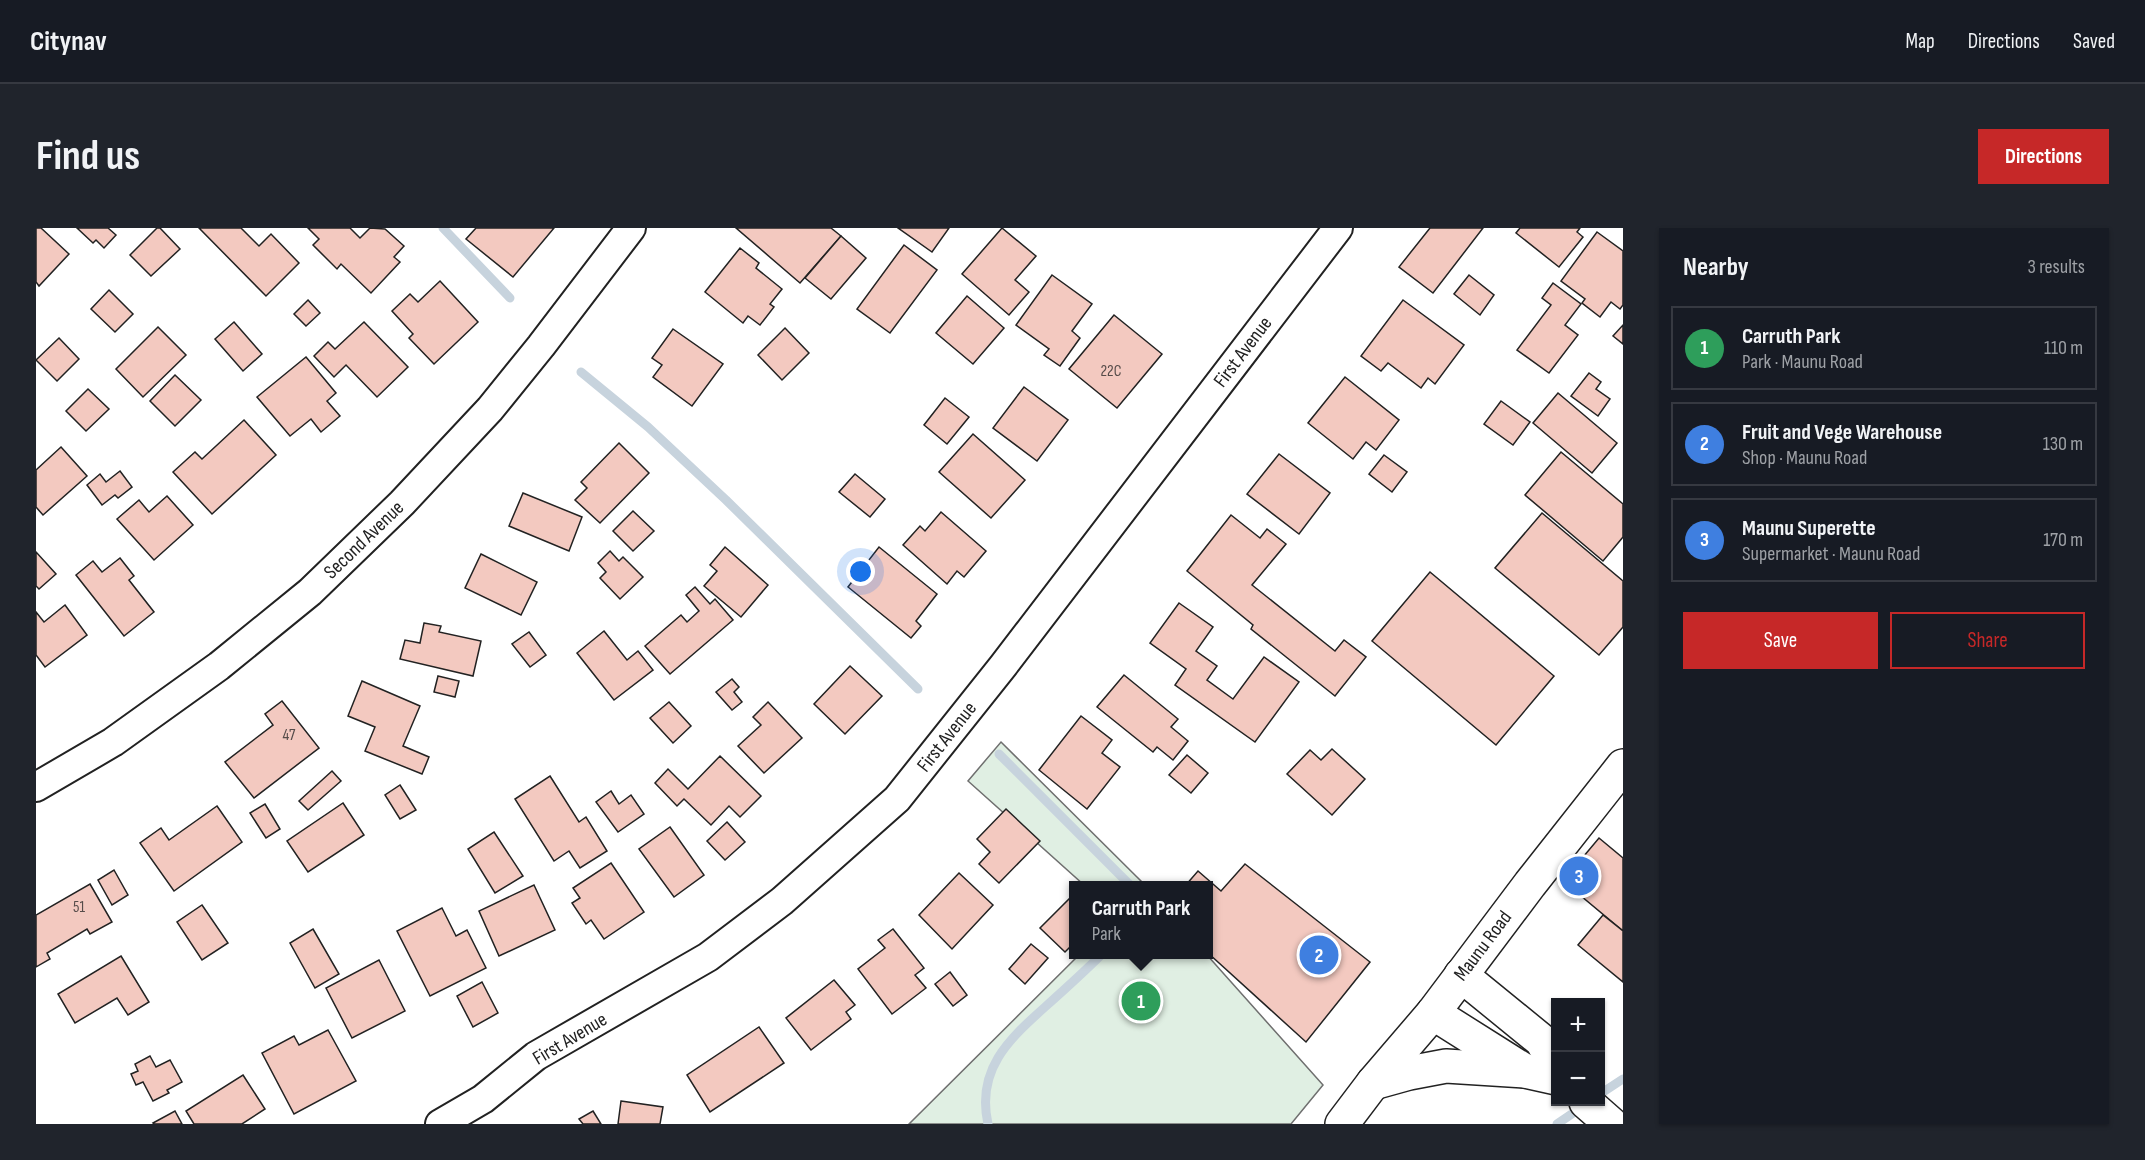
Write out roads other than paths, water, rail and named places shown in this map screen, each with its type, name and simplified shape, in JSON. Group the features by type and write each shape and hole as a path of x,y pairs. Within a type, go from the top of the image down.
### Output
{"main road":[{"name":"Maunu Road","path":"1342,1124 1373,1083 1433,1013 1623,766"},
{"path":"1461,975 1542,1041 1545,1072"},
{"path":"1433,1013 1545,1072"},
{"path":"1373,1083 1446,1066 1545,1072"}],"street":[{"name":"Second Avenue","path":"36,787 112,742 219,666 310,592 402,503 490,410 631,228"},
{"name":"First Avenue","path":"440,1124 483,1099 536,1056 708,957 782,901 897,798 1003,666 1338,228"}],"waterway":[{"path":"443,228 510,298"},
{"path":"581,372 648,427 726,500 918,689"},
{"path":"999,754 1126,881"},
{"path":"988,1124 985,1105 987,1088 998,1058 1031,1019 1097,959"},
{"path":"1605,1091 1623,1079"},
{"path":"1557,1124 1582,1107"}],"place":[{"name":"Maunu Superette","path":"1579,876"},
{"name":"Fruit and Vege Warehouse","path":"1319,955"},
{"name":"Carruth Park","path":"1141,1001"}]}
